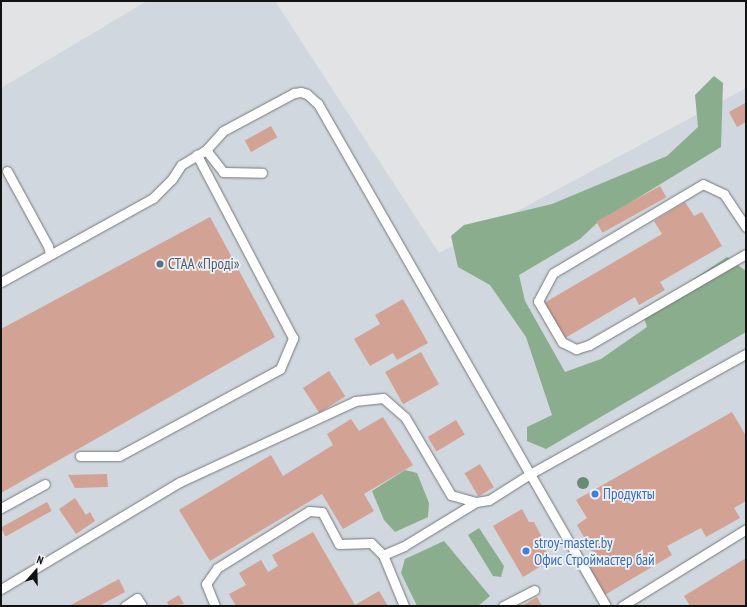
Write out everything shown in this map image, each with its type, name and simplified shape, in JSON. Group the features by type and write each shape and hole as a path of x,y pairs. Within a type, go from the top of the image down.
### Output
{"lane":[{"path":"1,282 153,198 172,179 181,165 206,150 223,131 294,93 307,94 313,98 606,606"},
{"path":"206,150 223,172 262,173"},
{"path":"80,456 119,456 280,369 293,338 197,155"},
{"path":"7,171 48,246 50,254"},
{"path":"746,227 724,194 703,184 553,274 538,301 562,342 576,349 589,345 746,254"},
{"path":"1,589 180,482 355,401 383,398 405,417 451,496 476,502 489,500 530,474 746,354"},
{"path":"1,508 45,484"},
{"path":"383,555 404,546 476,502"},
{"path":"216,606 206,584 217,568 309,511 322,512 339,544 371,543 383,555 404,606"},
{"path":"622,606 746,529"},
{"path":"503,606 534,590"},
{"path":"125,606 137,598 142,606"}],"shaded area":[{"path":"147,1 275,1 439,253 746,88 746,606 1,606 1,88"}],"green space":[{"path":"714,76 723,83 721,147 597,223 580,239 519,275 525,301 565,372 601,359 647,327 641,309 667,305 691,281 727,257 746,271 746,332 546,449 527,441 527,427 552,415 526,337 490,285 458,267 451,236 464,225 552,204 667,156 698,127 695,95"},
{"path":"405,470 417,473 429,503 428,517 395,532 384,520 372,491"},
{"path":"479,528 504,566 501,577 493,576 468,535"},
{"path":"444,541 490,596 478,606 417,606 401,573 405,559"}],"building":[{"path":"745,103 746,122 737,127 729,112"},
{"path":"271,126 277,137 251,152 245,141"},
{"path":"660,186 666,197 602,233 596,221"},
{"path":"685,202 694,216 702,212 722,246 660,282 665,290 639,305 635,297 565,338 544,303 662,234 654,221"},
{"name":"СТАА «Проді»","path":"210,217 275,337 1,493 1,329"},
{"path":"403,299 428,343 397,360 393,353 370,366 354,339 380,324 375,315"},
{"path":"421,352 439,384 403,404 385,372"},
{"path":"329,371 345,396 319,413 303,388"},
{"path":"732,412 746,436 746,501 734,508 740,518 706,537 701,528 667,546 672,555 603,596 583,562 594,555 577,525 587,518 576,500"},
{"path":"383,417 413,465 364,494 374,511 343,529 322,494 210,561 179,510 271,455 283,476 333,445 327,434 351,419 359,431"},
{"path":"456,420 465,435 436,452 428,437"},
{"path":"480,464 494,487 478,496 465,473"},
{"path":"107,474 108,487 75,488 68,475"},
{"path":"75,498 86,515 90,512 95,521 76,534 59,509"},
{"path":"47,502 52,511 5,536 1,527"},
{"name":"stroy-master.by Офис Строймастер бай","path":"522,509 529,522 534,522 544,541 540,541 551,560 523,577 493,526"},
{"path":"313,532 355,605 379,591 388,606 236,606 229,594 246,585 239,573 261,560 268,572 278,566 272,555"},
{"path":"746,558 746,606 690,606 684,596"},
{"path":"119,579 125,592 99,606 69,606"},
{"path":"179,595 184,604 169,606 167,602"},
{"path":"537,597 542,606 522,606"}],"place":[{"name":"СТАА «Проді»","path":"160,264"},
{"name":"Продукты","path":"595,494"},
{"name":"stroy-master.by Офис Строймастер бай","path":"526,551"}]}
